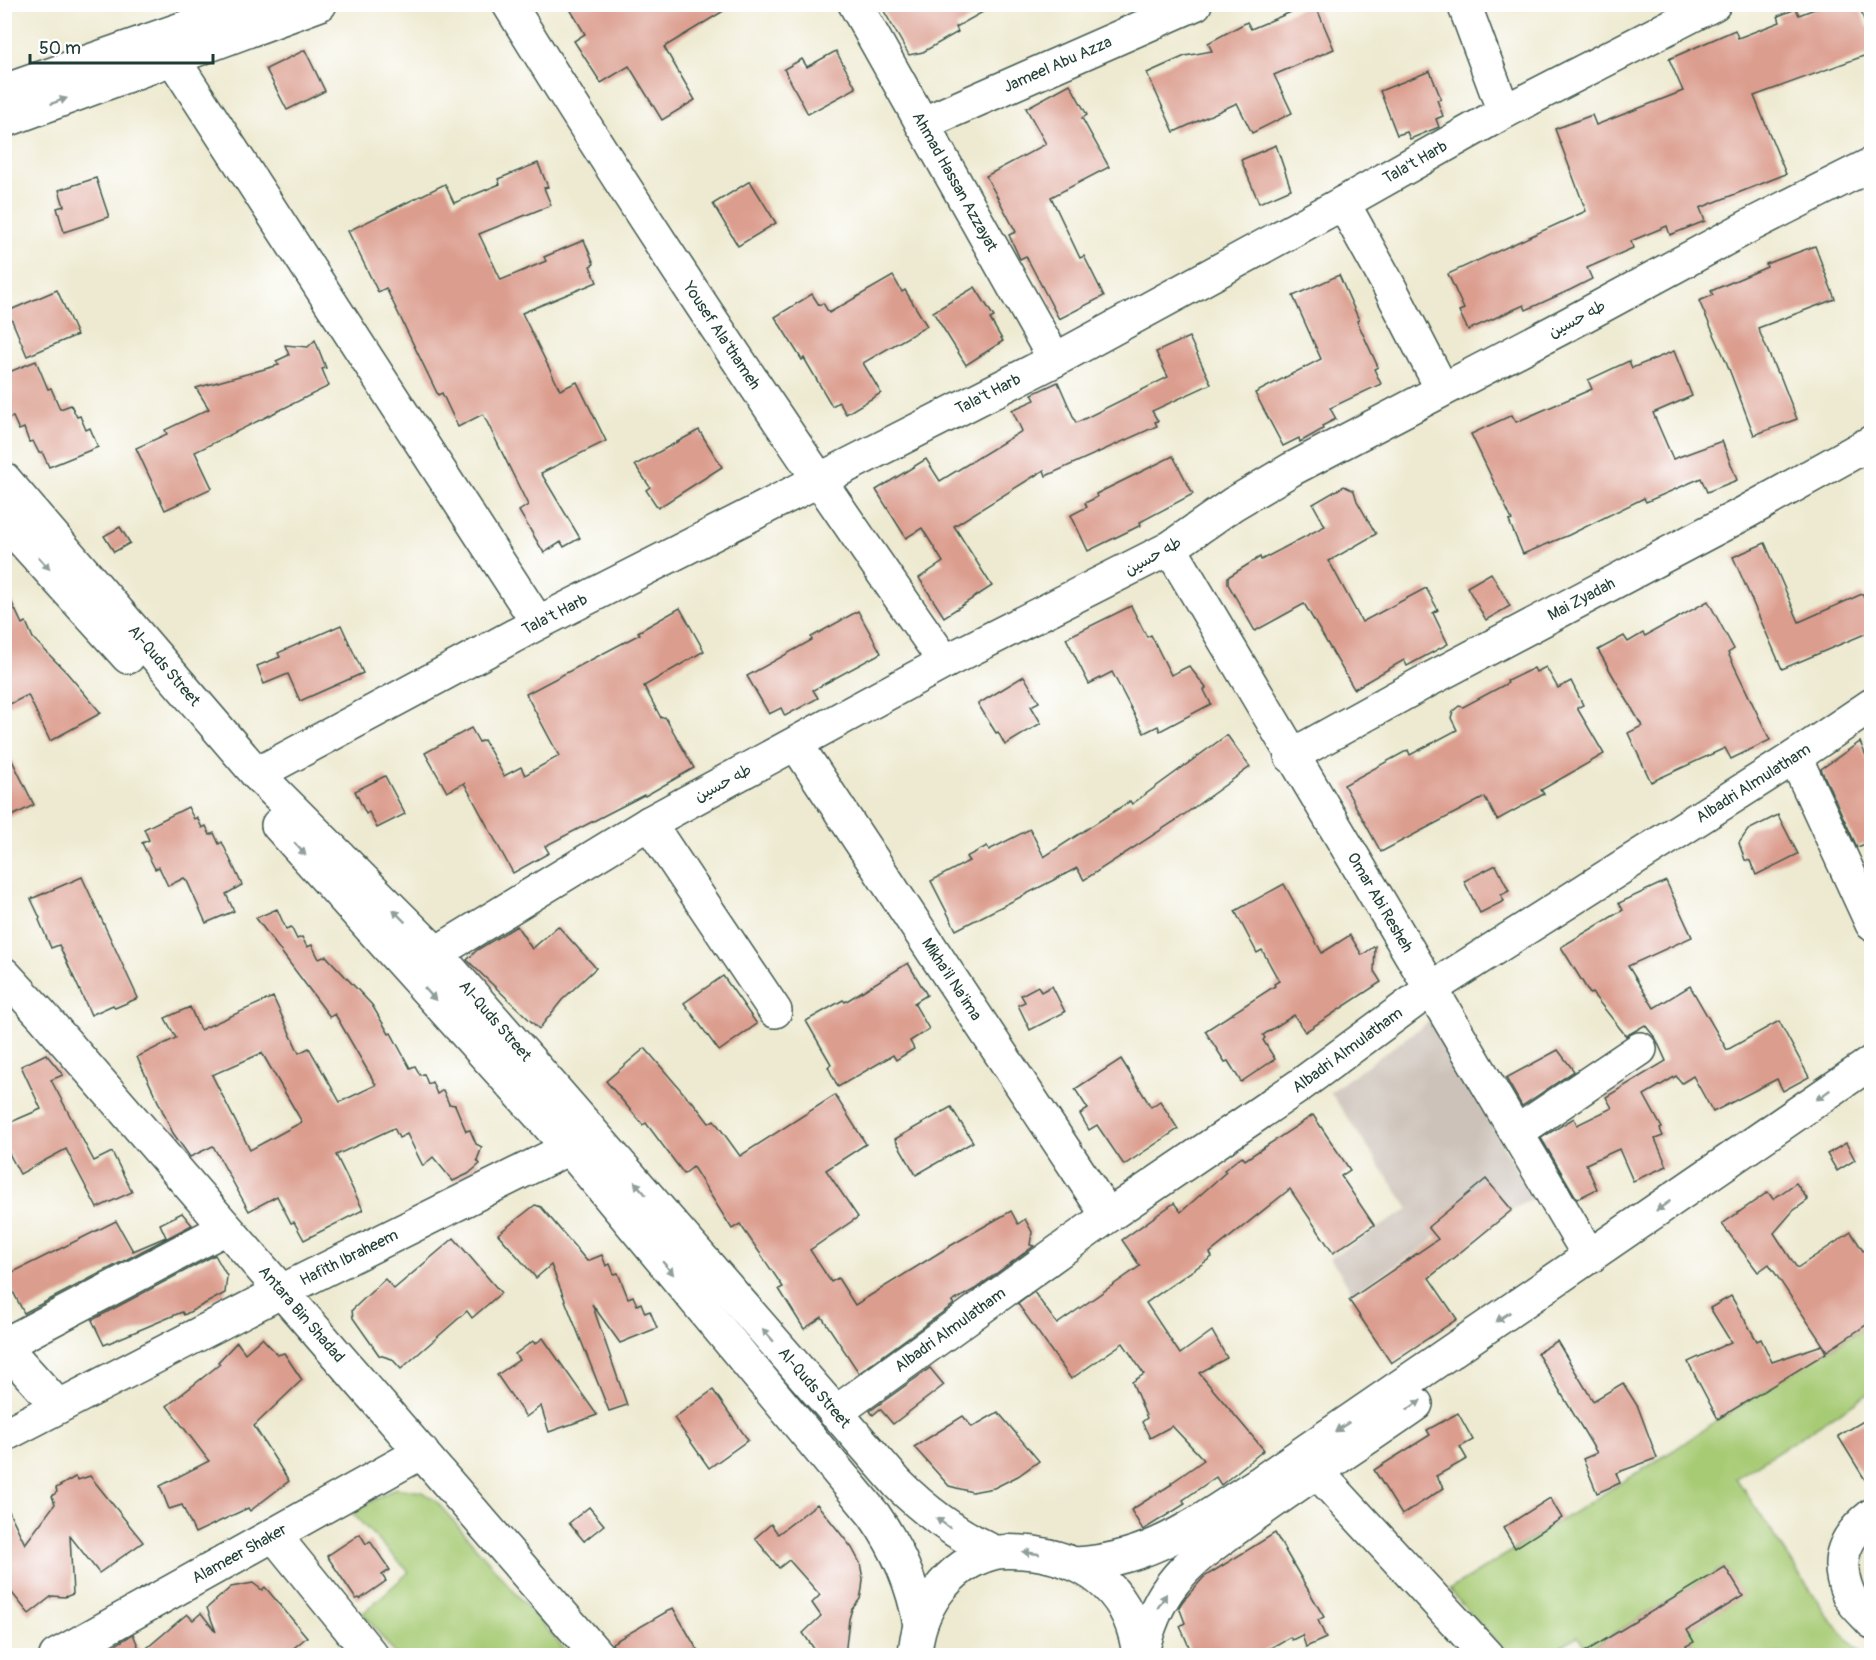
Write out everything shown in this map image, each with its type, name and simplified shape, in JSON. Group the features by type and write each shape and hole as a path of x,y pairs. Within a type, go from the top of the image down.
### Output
{"street":[{"path":"4,91 262,11 320,4"},
{"name":"Yousef Ala'thameh","path":"509,4 660,243 819,480 945,662"},
{"name":"Ahmad Hassan Azzayat","path":"855,4 1055,360"},
{"name":"Jameel Abu Azza","path":"922,124 1195,4"},
{"path":"1464,4 1504,112"},
{"name":"Tala't Harb","path":"257,774 538,623 1055,360 1343,203 1504,112 1714,4"},
{"path":"4,121 173,59 262,11"},
{"path":"173,59 538,623"},
{"name":"طه حسين","path":"436,952 649,823 945,662 1170,548 1233,504 1292,469 1563,327 1751,225 1872,164"},
{"path":"1343,203 1442,389"},
{"name":"Mai Zyadah","path":"1292,756 1432,678 1738,516 1872,442"},
{"name":"Al-Quds Street","path":"4,479 257,774 436,952 835,1413 914,1500 952,1530 994,1552"},
{"path":"4,520 569,1148 874,1515 900,1556 916,1601 915,1646"},
{"name":"Omar Abi Resheh","path":"1170,548 1590,1257"},
{"name":"Albadri Almulatham","path":"835,1413 1108,1216 1299,1086 1432,988 1795,757 1872,705"},
{"name":"Mikha'il Na'ima","path":"796,744 1108,1216"},
{"path":"1795,757 1872,924"},
{"path":"649,823 775,1011"},
{"name":"Antara Bin Shadad","path":"4,974 598,1656"},
{"path":"1517,1132 1640,1049"},
{"path":"1075,1564 1098,1563 1123,1558 1170,1540 1258,1484 1872,1062"},
{"path":"1140,1656 1157,1608 1172,1584 1190,1563 1263,1509 1872,1089"},
{"name":"Hafith Ibraheem","path":"4,1435 282,1291 569,1148"},
{"path":"58,1406 4,1346 226,1228"},
{"name":"Alameer Shaker","path":"56,1656 422,1452"},
{"path":"1317,1472 1487,1656"},
{"path":"1872,1515 1861,1523 1844,1546 1842,1569 1848,1594 1872,1622"},
{"path":"274,1535 372,1656"},
{"path":"915,1646 931,1600 947,1579 969,1562 994,1552 1021,1552 1048,1556 1075,1564 1096,1576 1115,1593 1129,1614 1137,1637 1140,1656"}],"shaded area":[{"path":"1431,1020 1533,1198 1512,1210 1486,1179 1428,1227 1436,1236 1426,1246 1353,1293 1330,1258 1409,1209 1330,1092"}],"green space":[{"path":"1871,1323 1871,1392 1736,1478 1828,1617 1862,1655 1691,1655 1686,1646 1693,1642 1687,1630 1742,1596 1725,1567 1587,1650 1577,1636 1548,1655 1508,1655 1449,1590 1674,1450"},
{"path":"395,1488 423,1492 436,1501 569,1655 396,1655 363,1613 409,1572 352,1513"}],"building":[{"path":"567,4 735,4 664,47 695,100 662,120 629,66 601,83 574,41 585,34"},
{"path":"880,4 997,4 956,27 958,32 923,52 909,55"},
{"path":"1310,4 1315,4 1334,49 1274,75 1292,113 1252,133 1237,103 1174,132 1147,73 1185,56 1212,51 1208,43 1247,22 1251,29"},
{"path":"1827,4 1859,4 1866,26 1872,29 1872,53 1754,96 1786,174 1700,208 1705,221 1670,235 1667,226 1631,241 1633,248 1587,268 1592,279 1570,290 1526,310 1524,305 1468,330 1459,311 1464,309 1448,274 1586,211 1555,129 1592,115 1596,125 1683,91 1669,59 1735,30 1738,38 1780,22 1778,16 1796,9 1799,15"},
{"path":"305,50 325,91 287,110 266,69"},
{"path":"836,51 856,88 808,114 784,69 802,59 807,67"},
{"path":"1430,71 1441,99 1437,100 1443,116 1436,119 1439,127 1410,139 1407,132 1397,135 1380,91"},
{"path":"1070,84 1087,115 1082,118 1109,167 1051,197 1080,258 1084,256 1104,296 1059,319 1026,256 1020,259 1009,235 1016,232 986,176 1046,144 1026,108"},
{"path":"1276,145 1291,189 1259,203 1241,160"},
{"path":"538,163 548,187 544,188 551,205 479,234 501,280 546,261 544,257 584,240 594,264 590,266 597,282 522,313 560,390 577,382 606,441 541,473 580,538 564,547 561,542 544,553 519,511 528,505 483,414 458,427 442,393 438,395 386,288 378,292 348,231 445,184 454,203 500,184 498,179"},
{"path":"96,178 109,217 64,232 57,208 64,206 59,190"},
{"path":"750,181 776,223 738,246 713,204"},
{"path":"1815,246 1835,299 1758,328 1797,419 1754,435 1726,361 1699,301 1713,295 1711,291 1767,267 1766,264"},
{"path":"1339,275 1378,367 1374,369 1381,384 1330,408 1336,419 1322,426 1323,429 1300,442 1299,438 1283,446 1255,393 1321,359 1293,296"},
{"path":"893,276 902,292 905,290 927,326 863,363 881,393 846,414 839,402 832,406 804,358 802,360 775,317 812,294 819,305 823,303 829,313"},
{"path":"975,287 994,317 990,319 1003,341 966,365 933,312"},
{"path":"57,290 77,335 27,356 8,311"},
{"path":"1189,337 1211,384 1152,411 1158,421 1155,422 1157,426 1046,476 1044,470 954,526 992,586 944,617 919,578 943,562 922,528 906,538 876,490 926,459 940,481 1022,431 1012,410 1035,400 1032,394 1058,382 1076,423 1168,377 1156,352"},
{"path":"315,340 326,368 322,369 329,386 195,452 212,488 165,510 136,448 167,434 165,430 209,409 196,388 279,365 276,361 289,355 285,345 308,347"},
{"path":"1674,351 1692,396 1653,413 1673,459 1722,441 1737,480 1707,492 1701,478 1646,502 1644,498 1569,535 1523,554 1509,521 1512,520 1471,434 1512,415 1516,422 1592,389 1588,380 1629,361 1632,368"},
{"path":"36,361 60,409 71,405 77,417 80,416 86,430 90,428 98,447 49,467 42,452 39,453 33,441 29,442 24,428 19,430 13,417 4,420 4,374"},
{"path":"699,430 722,467 658,508 646,490 650,487 635,465"},
{"path":"1173,456 1193,494 1140,522 1141,525 1088,551 1071,515 1087,507 1085,503 1097,497 1096,494"},
{"path":"1344,486 1354,491 1357,501 1376,534 1329,561 1362,622 1426,588 1438,610 1433,613 1448,644 1407,666 1404,660 1354,689 1304,604 1255,631 1228,584 1228,577 1260,557 1261,560 1325,526 1313,504"},
{"path":"120,527 130,543 114,552 104,536"},
{"path":"1765,543 1799,622 1862,594 1872,614 1872,631 1782,669 1733,557"},
{"path":"1491,573 1510,606 1486,620 1467,587"},
{"path":"4,586 22,624 26,622 33,638 101,713 50,741 28,695 4,707"},
{"path":"1708,601 1734,649 1728,653 1770,740 1731,759 1725,748 1651,782 1628,733 1642,726 1598,650 1624,636 1628,642 1643,633 1645,636"},
{"path":"1131,606 1147,637 1151,635 1171,675 1189,666 1206,688 1204,690 1211,704 1160,731 1158,726 1144,733 1112,672 1089,684 1066,638"},
{"path":"680,608 704,651 644,686 661,718 665,717 694,768 645,796 545,846 549,853 513,873 464,783 447,792 425,753 471,728 479,742 484,740 504,776 521,767 525,775 559,756 526,694 640,634 638,632"},
{"path":"858,611 881,653 813,690 818,698 785,716 781,708 769,714 747,676"},
{"path":"341,625 363,673 300,701 288,674 264,684 257,666 280,657 278,653"},
{"path":"1546,667 1558,688 1571,681 1583,705 1577,708 1604,754 1541,790 1544,794 1497,820 1485,797 1381,852 1344,785 1408,750 1410,755 1457,730 1451,718 1453,711 1459,706 1463,707 1534,668 1536,672"},
{"path":"1024,676 1039,702 1031,706 1041,723 1005,745 978,704"},
{"path":"1227,735 1250,767 1178,819 1084,880 1077,868 956,930 931,881 969,861 966,857 987,846 989,850 1030,829 1044,857 1130,801 1132,804"},
{"path":"1860,742 1872,770 1872,842 1857,847 1821,769"},
{"path":"4,744 34,805 4,820"},
{"path":"385,776 405,814 377,828 369,812 366,814 355,791"},
{"path":"188,807 194,819 197,817 202,828 206,826 210,835 214,833 219,844 222,842 242,885 226,894 234,911 206,923 187,881 184,878 168,886 159,867 155,869 142,843 149,840 144,829"},
{"path":"1778,815 1798,854 1756,875 1750,861 1745,860 1739,843 1748,830"},
{"path":"1496,865 1509,891 1501,895 1504,901 1480,913 1464,881"},
{"path":"82,877 138,998 115,1008 113,1005 91,1015 59,945 51,948 31,899"},
{"path":"1666,881 1692,937 1628,966 1654,1008 1690,986 1727,1050 1779,1021 1809,1077 1783,1091 1777,1079 1713,1112 1693,1076 1682,1083 1676,1076 1644,1095 1662,1128 1660,1129 1663,1136 1655,1139 1667,1166 1633,1181 1619,1149 1586,1164 1597,1189 1577,1199 1541,1138 1574,1118 1577,1125 1612,1108 1606,1097 1666,1061 1656,1039 1645,1025 1626,1036 1592,993 1590,994 1561,947 1623,910 1619,903"},
{"path":"1284,884 1322,953 1350,935 1362,955 1375,946 1374,971 1381,982 1305,1032 1294,1015 1263,1035 1265,1038 1263,1040 1275,1059 1241,1082 1205,1031 1275,986 1274,984 1279,981 1262,950 1257,953 1235,911"},
{"path":"277,909 286,929 291,927 297,939 302,937 307,947 312,945 319,959 326,956 372,1005 389,1034 391,1033 410,1068 415,1066 420,1075 424,1074 428,1084 432,1082 437,1094 443,1090 449,1104 455,1105 466,1131 470,1130 476,1144 482,1147 477,1160 480,1164 468,1174 453,1181 433,1157 423,1166 407,1134 399,1138 394,1128 336,1155 363,1210 304,1240 294,1222 291,1223 277,1196 249,1211 213,1146 190,1157 173,1133 137,1057 176,1038 165,1018 190,1007 200,1030 273,997 299,1053 309,1048 340,1102 376,1085 335,1014 330,1017 256,918","holes":["262,1053 302,1122 250,1150 212,1075"]},
{"path":"517,926 532,949 558,926 596,968 562,1000 539,1029 467,960 477,950"},
{"path":"908,963 927,995 914,1003 929,1029 910,1041 914,1049 896,1060 893,1055 838,1087 828,1067 831,1064 806,1021 843,1000 845,1002"},
{"path":"723,976 757,1024 719,1051 684,1003"},
{"path":"1038,986 1041,992 1052,986 1065,1012 1030,1030 1018,1005 1025,1002 1021,995"},
{"path":"645,1048 709,1123 714,1120 740,1156 835,1095 866,1144 826,1170 858,1217 810,1250 831,1282 838,1278 855,1305 1011,1211 1018,1224 1025,1219 1032,1232 1030,1245 1034,1246 975,1289 952,1302 954,1304 859,1373 822,1317 804,1329 779,1289 783,1287 740,1224 732,1229 693,1167 684,1174 646,1123 643,1125 606,1081"},
{"path":"1558,1050 1574,1071 1522,1106 1506,1078"},
{"path":"46,1054 63,1075 51,1080 94,1161 112,1152 132,1192 97,1208 66,1149 20,1174 4,1144 4,1125 41,1109 21,1066"},
{"path":"1121,1059 1151,1107 1160,1101 1178,1129 1124,1165 1097,1125 1089,1130 1080,1114 1088,1109 1075,1089"},
{"path":"951,1107 973,1142 916,1175 895,1139"},
{"path":"1313,1115 1350,1170 1341,1176 1374,1225 1333,1253 1290,1189 1210,1253 1212,1257 1146,1303 1180,1354 1212,1331 1227,1358 1199,1373 1264,1450 1221,1485 1216,1477 1183,1500 1185,1504 1143,1530 1131,1510 1204,1460 1172,1426 1150,1438 1142,1422 1147,1418 1132,1382 1144,1374 1123,1343 1071,1379 1018,1304 1034,1292 1057,1324 1140,1266 1122,1240 1174,1203 1181,1212 1226,1172 1224,1170 1242,1156 1245,1160"},
{"path":"1846,1143 1855,1160 1837,1171 1827,1154"},
{"path":"1486,1179 1512,1210 1429,1278 1457,1319 1391,1363 1349,1300 1438,1239 1428,1227"},
{"path":"1796,1183 1808,1200 1793,1211 1774,1233 1797,1268 1851,1232 1863,1251 1872,1245 1872,1321 1827,1351 1769,1264 1758,1272 1722,1224 1768,1192 1773,1199"},
{"path":"535,1205 541,1207 587,1261 602,1255 606,1266 610,1264 614,1274 618,1273 628,1298 633,1296 637,1305 641,1303 645,1313 650,1311 657,1328 620,1343 592,1304 627,1405 609,1411 551,1265 536,1278 498,1234"},
{"path":"182,1213 192,1225 24,1313 5,1276 116,1221 133,1251 166,1237 160,1224"},
{"path":"454,1238 501,1293 472,1318 467,1311 401,1369 392,1359 379,1355 353,1318 352,1310 385,1279 394,1289"},
{"path":"215,1255 227,1276 225,1293 184,1315 182,1312 104,1345 92,1320"},
{"path":"1731,1296 1757,1341 1761,1339 1772,1362 1822,1345 1826,1353 1718,1419 1688,1362 1731,1342 1710,1308"},
{"path":"262,1338 278,1355 284,1353 302,1380 254,1426 289,1481 250,1511 248,1508 195,1533 182,1505 169,1509 160,1486 209,1461 167,1406 220,1364 218,1362 237,1342 245,1353"},
{"path":"543,1338 597,1415 549,1432 541,1406 526,1417 497,1375 519,1360 515,1354 533,1341 535,1344"},
{"path":"1557,1341 1593,1401 1623,1383 1638,1407 1657,1458 1616,1473 1620,1483 1597,1493 1583,1459 1597,1453 1537,1353"},
{"path":"930,1368 944,1385 893,1424 880,1409 873,1415 870,1411"},
{"path":"713,1390 748,1440 709,1468 674,1418"},
{"path":"998,1412 1039,1461 1018,1476 994,1488 972,1492 949,1486 914,1447 963,1416 972,1427"},
{"path":"1458,1413 1473,1440 1460,1447 1467,1459 1436,1476 1444,1488 1402,1515 1374,1470 1430,1435 1427,1430"},
{"path":"1872,1416 1872,1491 1838,1436"},
{"path":"90,1476 143,1542 99,1573 70,1536 73,1594 65,1597 52,1596 29,1614 4,1583 4,1501 25,1544 55,1504 52,1496 57,1492 56,1488 75,1477 78,1480"},
{"path":"1550,1498 1562,1518 1515,1548 1503,1528"},
{"path":"817,1504 852,1548 860,1563 863,1579 860,1599 852,1609 849,1619 845,1656 819,1656 803,1633 821,1616 812,1603 820,1595 789,1560 779,1568 755,1538 771,1524 778,1534"},
{"path":"589,1507 604,1525 584,1541 569,1523"},
{"path":"1275,1533 1324,1617 1318,1620 1326,1638 1306,1647 1302,1635 1292,1640 1290,1637 1256,1656 1193,1656 1180,1626 1185,1623 1179,1607 1182,1602 1204,1577"},
{"path":"360,1534 366,1544 370,1541 390,1570 382,1575 386,1581 360,1599 356,1599 327,1556"},
{"path":"1725,1567 1743,1596 1687,1630 1694,1642 1686,1646 1691,1656 1578,1656"},
{"path":"253,1583 262,1590 265,1587 307,1637 284,1656 102,1656 133,1634 141,1653 187,1614 193,1620 201,1613 216,1632 207,1608 231,1587"},
{"path":"673,1608 701,1656 616,1656 612,1643"}]}
